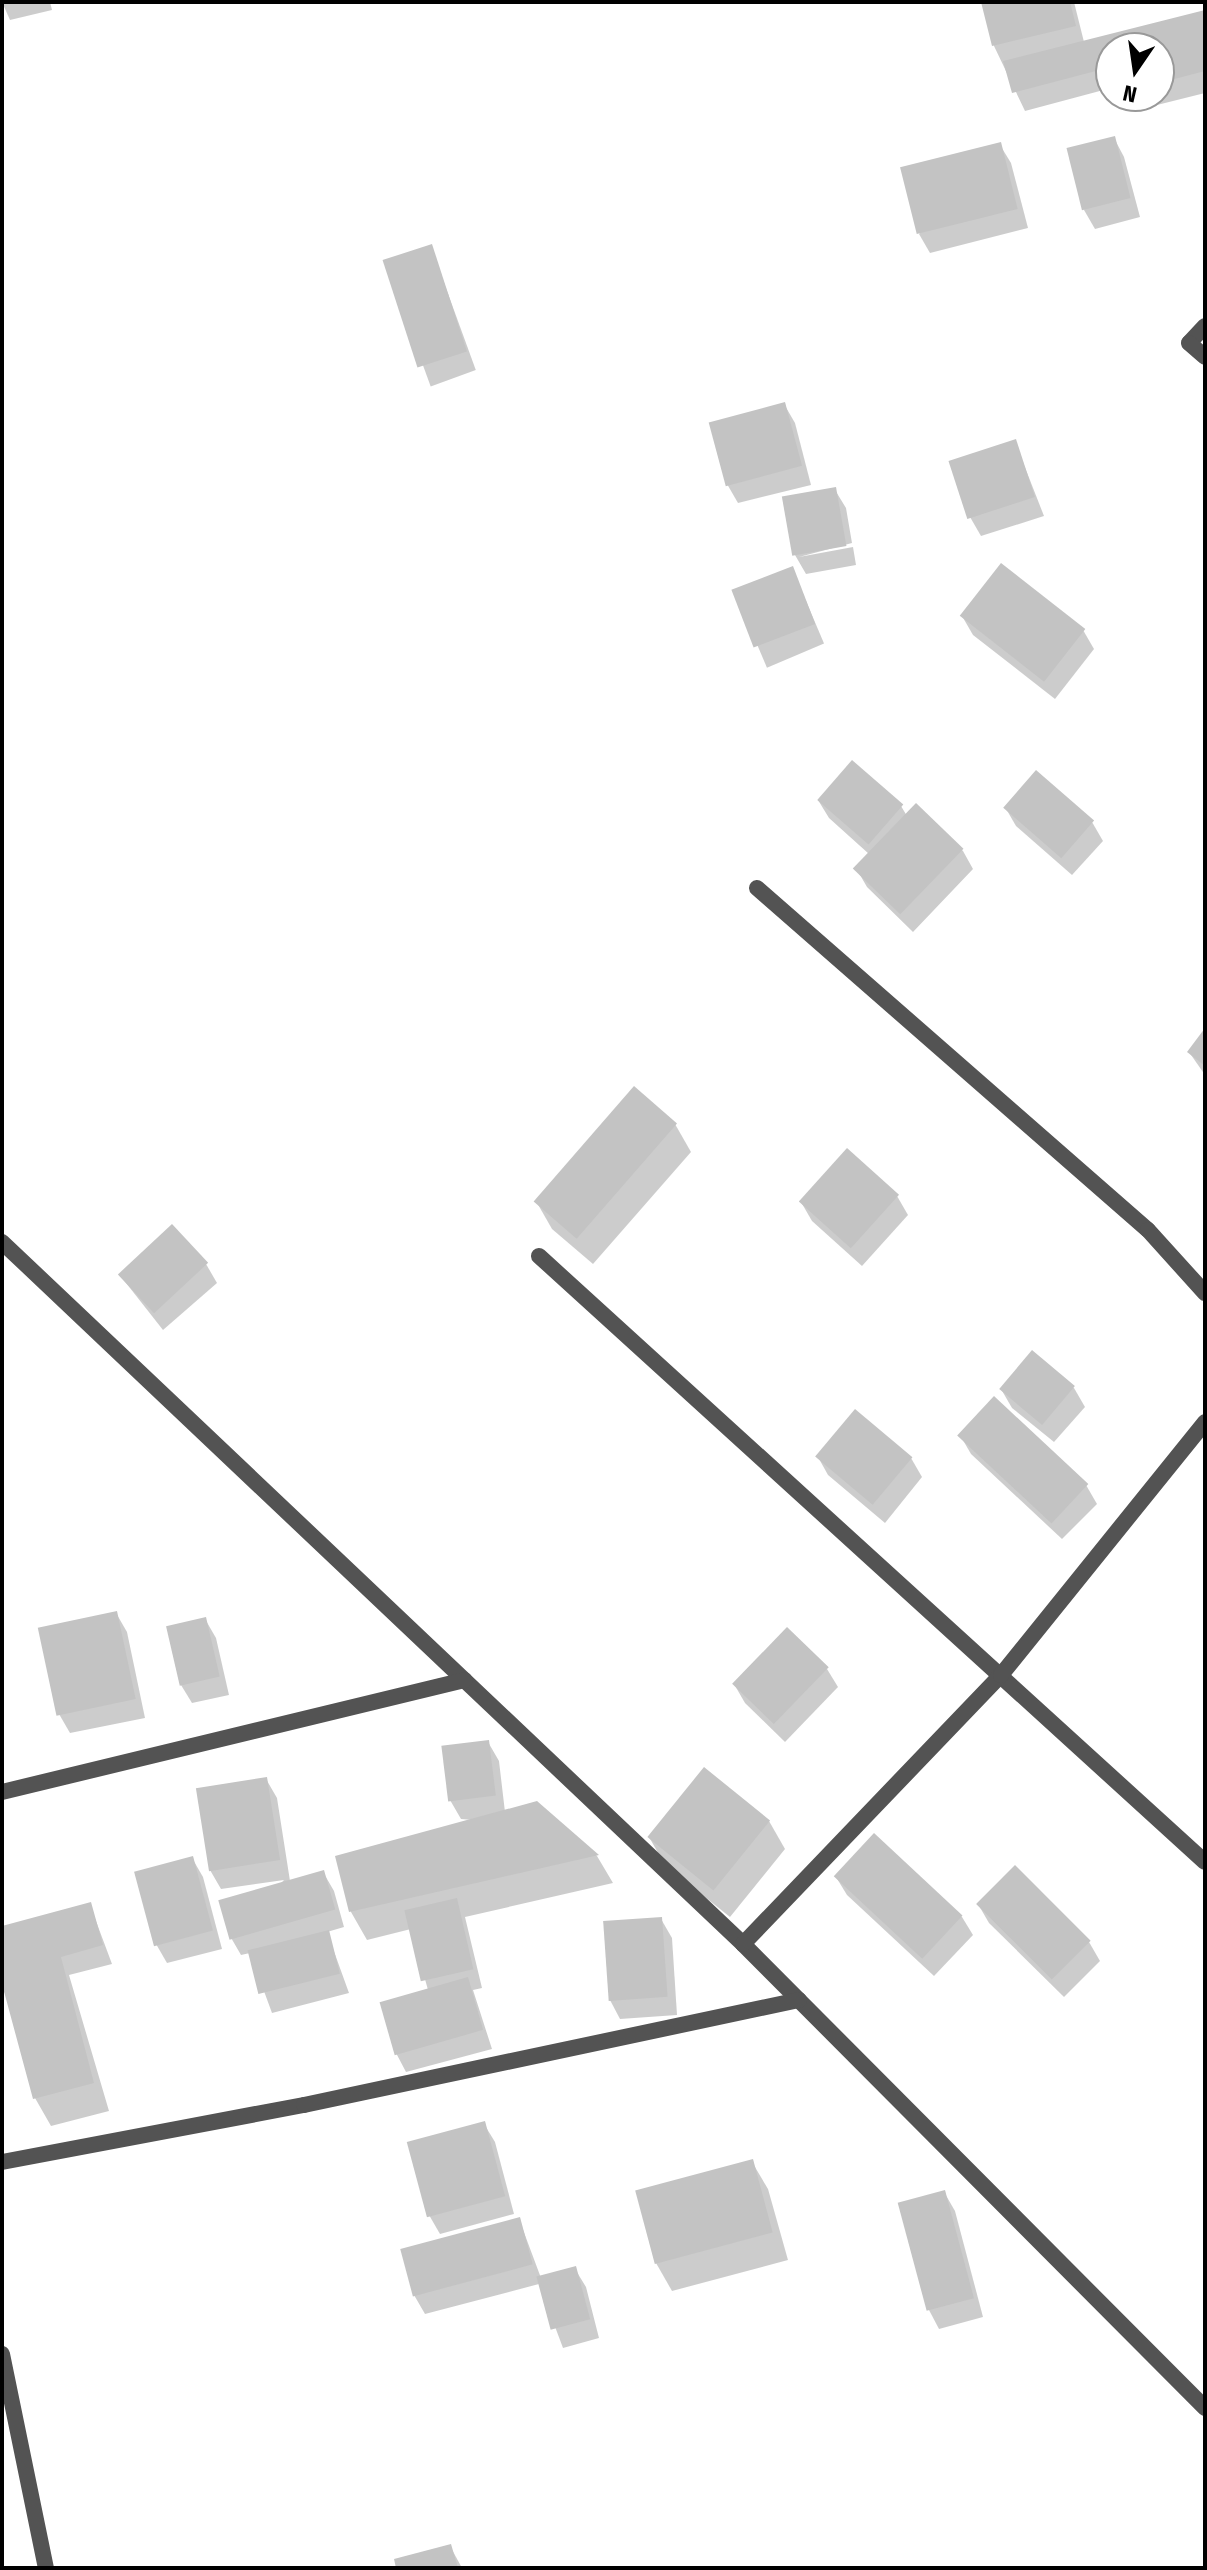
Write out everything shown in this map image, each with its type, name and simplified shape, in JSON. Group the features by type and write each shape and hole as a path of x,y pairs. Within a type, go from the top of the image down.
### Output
{"street":[{"path":"1205,326 1189,343 1205,357"},
{"path":"757,888 1148,1230 1205,1293"},
{"path":"2,1242 743,1944 1205,2408"},
{"path":"539,1256 1205,1862"},
{"path":"743,1944 1001,1675 1205,1422"},
{"path":"2,1792 465,1680"},
{"path":"2,2162 304,2105 799,2000"},
{"path":"2,2354 46,2568"}],"building":[{"path":"981,2 1070,2 1076,26 992,46"},
{"path":"1205,10 1205,71 1175,79 1175,32 1118,32"},
{"path":"1095,38 1095,71 1012,93 1003,61"},
{"path":"1115,136 1130,198 1082,210 1066,148"},
{"path":"1001,142 1018,209 917,234 900,167"},
{"path":"432,244 467,351 417,368 383,260"},
{"path":"785,402 802,466 726,486 709,422"},
{"path":"1016,439 1035,497 967,519 948,461"},
{"path":"836,487 846,546 792,556 782,497"},
{"path":"1001,563 1085,629 1044,682 960,616"},
{"path":"793,566 815,624 754,648 731,590"},
{"path":"852,760 903,805 869,845 817,800"},
{"path":"1036,770 1094,821 1061,858 1003,808"},
{"path":"916,803 963,849 900,914 853,868"},
{"path":"1205,1028 1205,1066 1187,1052"},
{"path":"634,1086 677,1123 577,1239 534,1201"},
{"path":"847,1148 899,1195 851,1248 799,1202"},
{"path":"172,1224 208,1263 154,1313 118,1274"},
{"path":"1032,1350 1075,1386 1042,1425 999,1389"},
{"path":"994,1396 1088,1484 1052,1523 957,1435"},
{"path":"855,1409 912,1457 873,1505 815,1456"},
{"path":"117,1611 136,1699 56,1716 38,1628"},
{"path":"206,1617 220,1676 180,1686 166,1626"},
{"path":"787,1627 829,1667 774,1724 732,1684"},
{"path":"489,1740 496,1796 448,1801 441,1746"},
{"path":"704,1767 770,1820 713,1890 647,1837"},
{"path":"267,1777 280,1860 209,1871 196,1788"},
{"path":"537,1801 599,1855 349,1912 335,1856"},
{"path":"874,1833 962,1916 922,1959 834,1876"},
{"path":"193,1856 213,1930 154,1946 134,1872"},
{"path":"1015,1865 1091,1941 1052,1980 976,1904"},
{"path":"324,1870 335,1909 230,1940 218,1900"},
{"path":"457,1898 473,1969 421,1981 404,1910"},
{"path":"91,1902 103,1945 61,1957 94,2083 33,2099 2,1984 2,1926"},
{"path":"662,1917 668,1997 609,2001 603,1921"},
{"path":"329,1930 340,1974 258,1994 247,1950"},
{"path":"468,1977 483,2030 395,2055 380,2002"},
{"path":"485,2121 505,2196 427,2217 407,2142"},
{"path":"753,2159 773,2232 655,2264 635,2191"},
{"path":"945,2190 974,2298 927,2311 898,2203"},
{"path":"520,2217 533,2264 413,2296 400,2249"},
{"path":"576,2266 590,2319 551,2330 536,2277"},
{"path":"451,2544 458,2568 396,2568 394,2559"}]}
